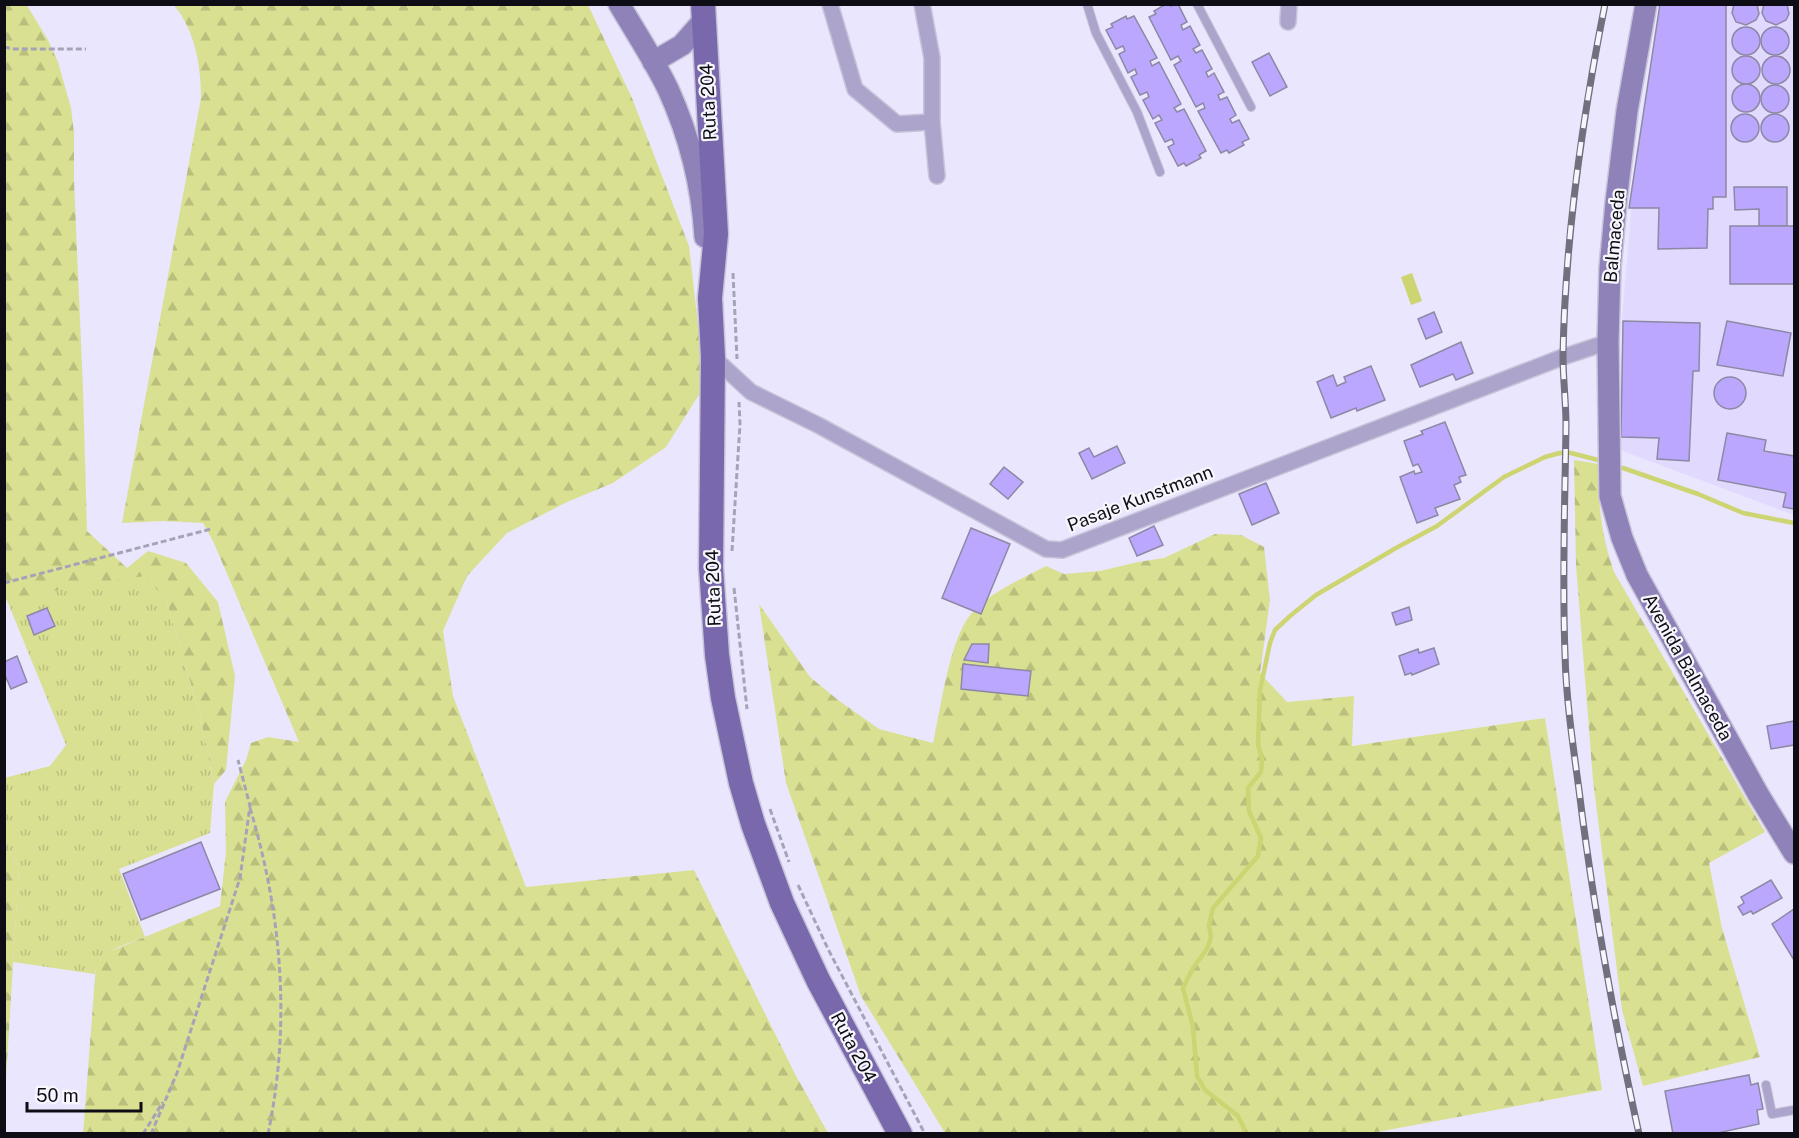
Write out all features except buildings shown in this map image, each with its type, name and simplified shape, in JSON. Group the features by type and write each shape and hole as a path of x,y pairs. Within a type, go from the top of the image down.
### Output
{"main road":[{"path":"619,4 668,90 688,143 704,215 710,298"},
{"name":"Balmaceda","path":"1609,470 1610,268 1627,111 1646,4"},
{"path":"653,62 682,45 703,12"},
{"name":"Ruta 204","path":"703,12 716,234 710,298 713,357 711,568 713,611 723,698 738,772 766,864 795,933 900,1134"},
{"name":"Avenida Balmaceda","path":"1609,470 1610,496 1622,538 1637,576 1758,794 1794,853"}],"street":[{"path":"830,4 855,90 897,124 932,122"},
{"path":"922,4 932,58 932,122 937,176"},
{"path":"1288,22 1289,4"},
{"name":"Pasaje Kunstmann","path":"713,357 751,392 772,404 818,425 1046,549 1062,550 1552,361 1608,342"}],"lane":[{"path":"1087,4 1096,33 1137,112 1160,172"},
{"path":"1197,4 1251,107"},
{"path":"1766,1085 1772,1114 1794,1110"}],"path":[{"path":"4,47 86,49"},
{"path":"732,561 740,424 733,272"},
{"path":"4,583 211,529"},
{"path":"733,584 748,719"},
{"path":"238,760 269,878 281,972 279,1055 268,1134"},
{"path":"768,802 790,864"},
{"path":"151,1134 177,1073 240,878 250,806"},
{"path":"798,885 828,949 925,1134"},
{"path":"143,1134 177,1073"}],"shaded area":[{"path":"1661,5 1794,5 1794,515 1620,450 1622,319 1631,213"},
{"path":"1412,273 1422,301 1411,305 1401,277"}],"green space":[{"path":"26,4 48,40 58,62 71,108 74,133 87,531 127,568 148,551 186,563 218,602 235,676 226,770 214,784 200,715 166,599 144,576 5,599 4,5"},
{"path":"174,5 588,5 632,98 689,246 705,385 666,447 613,483 567,502 507,533 467,576 443,631 453,696 526,887 694,870 795,1074 828,1133 83,1134 96,965 106,953 220,906 226,852 225,802 246,760 251,743 268,737 299,742 213,541 203,523 163,521 122,523 201,98 200,73 192,37"},
{"path":"1574,460 1599,464 1601,519 1614,572 1765,832 1709,863 1722,928 1760,1057 1643,1086 1622,1010 1593,780 1576,565"},
{"path":"1215,534 1241,535 1264,547 1270,600 1260,673 1287,702 1354,696 1352,746 1545,718 1602,1090 1372,1133 945,1133 861,996 786,783 759,604 810,677 838,700 879,729 933,743 951,657 957,640 971,614 986,600 1046,566 1064,574 1100,571 1164,558"},
{"path":"144,575 166,599 200,715 214,784 210,833 119,869 145,937 107,954 101,959 95,974 13,962 19,868 5,844 4,778 50,766 66,745 6,598"},
{"path":"5,844 19,868 5,1095"}],"waterway":[{"path":"1244,1134 1244,1128 1238,1116 1205,1090 1197,1076 1193,1027 1183,988 1193,968 1207,949 1211,937 1209,925 1213,908 1258,856 1261,838 1249,811 1248,788 1261,772 1262,759 1258,745 1260,690 1275,630 1316,595 1437,526 1504,477 1545,457 1560,453 1571,453 1598,460"},
{"path":"1623,468 1698,494 1743,513 1794,523"}],"railway":[{"path":"1605,4 1576,179 1564,312 1565,654 1570,722 1591,876 1613,1005 1639,1134"}]}
